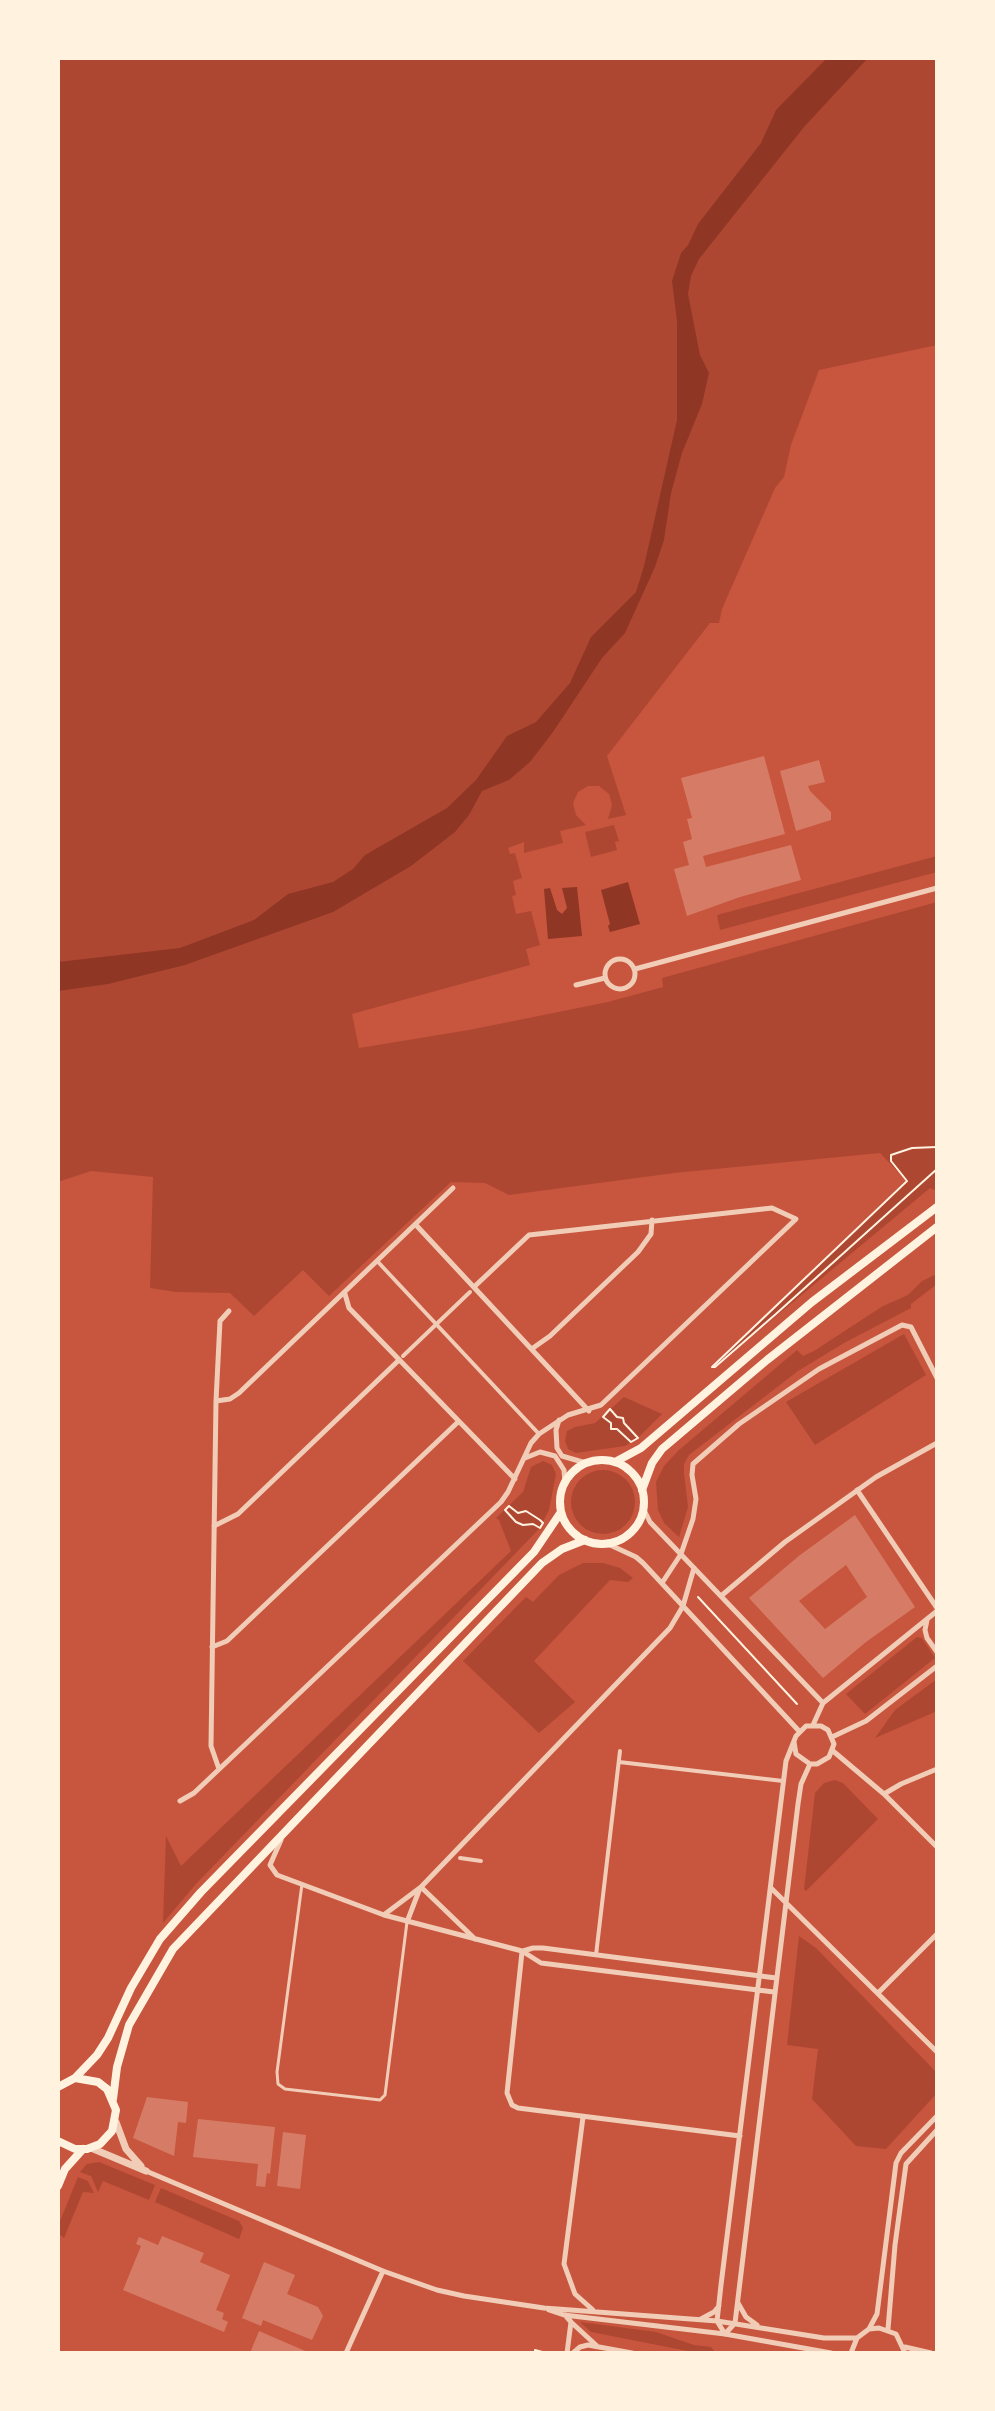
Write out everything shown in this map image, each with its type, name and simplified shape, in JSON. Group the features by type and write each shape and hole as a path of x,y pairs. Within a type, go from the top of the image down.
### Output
{"main road":[{"path":"615,1462 641,1448 812,1302 937,1207"},
{"path":"642,1490 652,1463 662,1449 767,1360 937,1227"},
{"path":"615,1462 627,1468 642,1490 643,1508 639,1521 632,1532 621,1540 608,1544 585,1540 566,1524 561,1512 565,1483 586,1463 615,1462"},
{"path":"58,2087 75,2078 97,2055 160,1939 201,1892 534,1552 545,1540 561,1512"},
{"path":"58,2186 65,2169 87,2149 107,2138 116,2122 113,2099 117,2067 129,2025 173,1949 542,1563 562,1549 585,1540"},
{"path":"75,2078 98,2082 113,2099"},
{"path":"58,2141 67,2146 87,2149"}],"street":[{"path":"635,969 937,888"},
{"path":"613,960 628,960 635,969 634,979 627,988 616,989 605,978 606,968 613,960"},
{"path":"576,985 605,978"},
{"path":"216,1401 230,1399 239,1393 453,1188"},
{"path":"180,1801 194,1793 501,1502 531,1443 539,1434 559,1420 601,1405 796,1219 772,1208 529,1235 238,1514 214,1526"},
{"path":"533,1348 550,1336 638,1252 651,1234 652,1220"},
{"path":"416,1225 472,1289 533,1348 589,1411"},
{"path":"378,1262 539,1434"},
{"path":"345,1293 349,1308 401,1358 458,1422 515,1479"},
{"path":"219,1769 211,1746 216,1401 220,1321 229,1311"},
{"path":"662,1583 681,1554 695,1509 693,1464 739,1424 819,1369 902,1325 911,1327 937,1378"},
{"path":"559,1420 557,1448 562,1456 586,1463"},
{"path":"212,1647 227,1641 458,1422"},
{"path":"721,1596 785,1542 857,1490 937,1443"},
{"path":"524,1458 540,1452 555,1456 564,1470 565,1483"},
{"path":"813,1725 823,1703 937,1610 857,1490"},
{"path":"643,1508 650,1522 823,1703"},
{"path":"608,1544 636,1557 799,1731"},
{"path":"384,1915 421,1887 670,1628 683,1606 694,1568"},
{"path":"927,1619 927,1638 937,1652"},
{"path":"832,1737 866,1721 937,1666"},
{"path":"725,2334 717,2321 786,1761 794,1742 799,1731 813,1725 828,1730 833,1751 824,1762 810,1764 800,1759 794,1742"},
{"path":"596,1955 620,1751"},
{"path":"833,1751 884,1794 937,1847"},
{"path":"619,1762 783,1781"},
{"path":"725,2334 735,2323 785,1904 800,1794 810,1764"},
{"path":"884,1794 937,1769"},
{"path":"283,1835 270,1865 272,1871 384,1915 522,1951 541,1963 774,1992"},
{"path":"460,1858 481,1861"},
{"path":"407,1922 421,1887"},
{"path":"421,1887 478,1941"},
{"path":"770,1887 937,2052"},
{"path":"878,1993 937,1934"},
{"path":"522,1951 533,1948 776,1978"},
{"path":"522,1951 507,2093 509,2101 518,2108 740,2136"},
{"path":"87,2149 383,2271 450,2293 544,2308 735,2323 840,2340 857,2338 869,2329 877,2314 896,2163 901,2153 937,2116"},
{"path":"583,2117 564,2264 575,2294 593,2311"},
{"path":"116,2122 126,2149 146,2171"},
{"path":"888,2329 906,2164 937,2130"},
{"path":"346,2353 383,2271"},
{"path":"737,2302 746,2317 767,2329"},
{"path":"700,2319 714,2312 719,2305"},
{"path":"544,2308 564,2315 725,2334 831,2353"},
{"path":"564,2315 597,2346"},
{"path":"570,2353 571,2322"},
{"path":"869,2329 888,2329 900,2338 905,2350 931,2353"},
{"path":"851,2353 857,2338"},
{"path":"570,2353 580,2347 597,2346 632,2353"}],"lane":[{"path":"302,1884 277,2072 278,2084 285,2089 380,2100 385,2095 407,1922"}],"path":[{"path":"937,1147 912,1148 891,1155 891,1161 907,1181 712,1367 777,1313 937,1169"},
{"path":"610,1409 617,1417 623,1418 638,1438 631,1442 617,1429 611,1429 611,1423 603,1417 610,1409"},
{"path":"509,1506 518,1513 526,1511 543,1523 540,1528 529,1523 521,1525 505,1510 509,1506"},
{"path":"698,1597 797,1704"},
{"path":"535,2353 535,2350 546,2353"}],"shaded area":[{"path":"58,58 937,58 937,345 819,370 791,445 784,477 775,488 722,609 719,623 710,623 607,756 626,815 608,819 612,805 609,794 599,786 588,786 578,792 573,803 576,815 586,825 560,831 563,843 524,853 524,842 508,848 510,854 515,853 522,878 513,881 516,914 531,911 540,945 526,949 530,965 352,1014 359,1048 469,1030 608,1002 663,987 662,978 937,902 937,1191 930,1188 715,1367 712,1367 906,1180 880,1153 674,1173 509,1195 485,1183 451,1182 329,1296 303,1270 254,1316 230,1293 150,1288 153,1177 91,1171 58,1182"},
{"path":"827,58 868,58 804,127 699,259 691,276 688,294 700,355 709,373 702,404 682,453 671,493 664,540 655,567 625,633 602,658 530,762 509,780 482,791 455,832 411,866 333,912 185,965 108,984 58,991 58,962 180,948 254,920 288,894 333,882 353,869 365,855 447,808 476,780 507,736 536,722 570,683 591,637 636,592 644,566 677,420 677,321 672,281 681,253 698,224 761,143 776,110"},
{"path":"614,825 619,841 615,842 617,850 591,857 585,832"},
{"path":"937,856 937,872 720,930 717,915"},
{"path":"628,882 640,924 610,932 601,890"},
{"path":"577,887 582,936 548,939 544,889 550,888 557,910 562,914 567,908 562,888"},
{"path":"937,1274 937,1284 911,1304 911,1308 798,1371 689,1455 684,1464 688,1507 679,1537 664,1523 658,1510 656,1482 664,1466 679,1450 797,1350 803,1356 814,1351 883,1306 908,1295 922,1281"},
{"path":"904,1334 926,1375 815,1445 786,1402"},
{"path":"624,1397 662,1414 638,1438 625,1446 576,1453 568,1449 565,1441 567,1431 595,1423"},
{"path":"543,1461 552,1465 556,1474 549,1510 540,1528 196,1884 163,1923 166,1836 181,1866 511,1551 496,1518 523,1492 531,1467"},
{"path":"603,1470 626,1479 635,1502 626,1525 603,1534 580,1525 571,1502 580,1479"},
{"path":"583,1563 603,1563 620,1568 633,1578 628,1582 610,1580 534,1661 575,1702 539,1733 463,1661 526,1597 533,1602 559,1575"},
{"path":"917,1637 922,1638 935,1658 865,1714 846,1694"},
{"path":"937,1679 937,1711 875,1738 895,1710"},
{"path":"835,1780 843,1783 878,1819 806,1891 815,1793 824,1783"},
{"path":"799,1936 816,1948 937,2073 937,2093 886,2149 856,2146 812,2099 818,2049 787,2045"},
{"path":"99,2162 155,2185 149,2200 103,2181 98,2192 91,2176 80,2172 87,2164"},
{"path":"78,2177 88,2181 94,2193 83,2192 64,2238 58,2233 58,2226"},
{"path":"161,2188 239,2221 243,2228 239,2239 155,2202"},
{"path":"580,2322 656,2332 694,2345 711,2347 716,2353 698,2353 591,2332"}],"building":[{"path":"764,756 785,834 703,856 706,867 791,845 801,880 687,916 674,869 689,865 683,842 692,839 687,819 692,818 681,778"},
{"path":"819,760 825,782 808,786 831,812 831,820 796,831 780,771"},
{"path":"855,1515 915,1607 823,1678 749,1598 800,1555","holes":["846,1565 867,1597 825,1629 799,1601"]},
{"path":"147,2097 188,2102 186,2123 178,2122 174,2156 133,2138"},
{"path":"198,2119 275,2127 270,2174 267,2173 265,2187 256,2186 258,2164 193,2157"},
{"path":"283,2132 306,2135 300,2189 277,2186"},
{"path":"162,2236 204,2253 200,2262 230,2275 216,2310 224,2313 222,2319 228,2322 224,2332 123,2290 141,2246 136,2244 139,2237 158,2245"},
{"path":"264,2262 295,2275 287,2294 318,2307 323,2316 312,2340 263,2320 261,2326 242,2318"},
{"path":"259,2331 310,2353 250,2353"}]}
